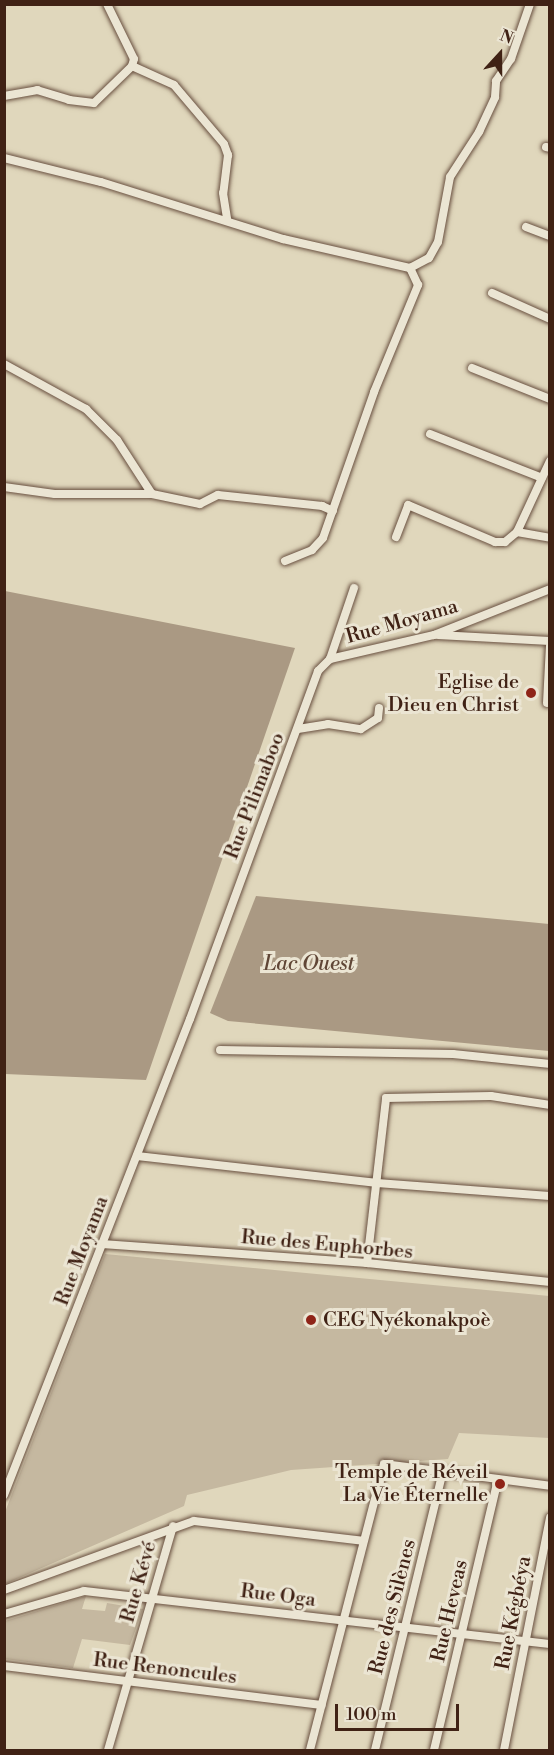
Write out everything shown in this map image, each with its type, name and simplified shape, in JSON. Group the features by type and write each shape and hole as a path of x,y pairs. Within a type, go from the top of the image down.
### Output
{"street":[{"path":"4,96 38,90 93,103 132,66 134,59 107,4"},
{"path":"4,158 227,219 283,239 410,268 429,258 438,242 450,177 479,132 495,97 496,81 511,59 530,4"},
{"path":"132,66 174,85 224,144 228,155 223,193 227,219"},
{"path":"526,227 549,236"},
{"path":"285,561 312,550 323,538 374,392 418,285 410,268"},
{"path":"492,293 549,319"},
{"path":"4,364 86,410 117,440 152,494"},
{"path":"472,368 549,399"},
{"path":"430,434 542,478"},
{"path":"396,537 408,505 498,543 517,532 549,461"},
{"path":"4,488 54,494 152,494 200,504 218,495 321,506 333,511"},
{"path":"517,532 549,538"},
{"name":"Rue Pilimaboo","path":"190,1019 318,671 330,659 354,588"},
{"name":"Rue Moyama","path":"330,659 434,635 549,589"},
{"path":"434,635 549,644 547,703"},
{"path":"298,729 328,724 361,729 378,718 379,708"},
{"name":"Rue Moyama","path":"4,1495 190,1019"},
{"path":"220,1050 453,1054 549,1064"},
{"path":"367,1263 386,1098 491,1096 549,1105"},
{"path":"137,1156 377,1183 549,1196"},
{"name":"Rue des Euphorbes","path":"102,1244 367,1263 549,1282"},
{"path":"310,1750 382,1466 387,1462 549,1486"},
{"name":"Rue des Silènes","path":"375,1750 443,1471"},
{"name":"Rue Heveas","path":"434,1750 498,1479"},
{"name":"Rue Kégbéya","path":"504,1750 549,1518"},
{"path":"4,1590 173,1526 198,1521 363,1541"},
{"name":"Rue Kévé","path":"108,1750 173,1526"},
{"name":"Rue Oga","path":"4,1614 78,1591 549,1644"},
{"name":"Rue Renoncules","path":"4,1666 322,1705"}],"shaded area":[{"path":"105,1254 549,1296 549,1438 459,1433 448,1459 291,1470 187,1495 184,1506 5,1584 5,1512"},
{"path":"86,1596 82,1609 105,1611 107,1603 143,1609 130,1645 82,1639 73,1668 5,1659 5,1621"}],"water":[{"path":"5,591 295,648 146,1080 5,1074"},
{"name":"Lac Ouest","path":"256,896 549,924 549,1051 228,1021 210,1013"}],"place":[{"name":"Eglise de Dieu en Christ","path":"531,693"},
{"name":"CEG Nyékonakpoè","path":"311,1320"},
{"name":"Temple de Réveil La Vie Éternelle","path":"500,1484"}]}
